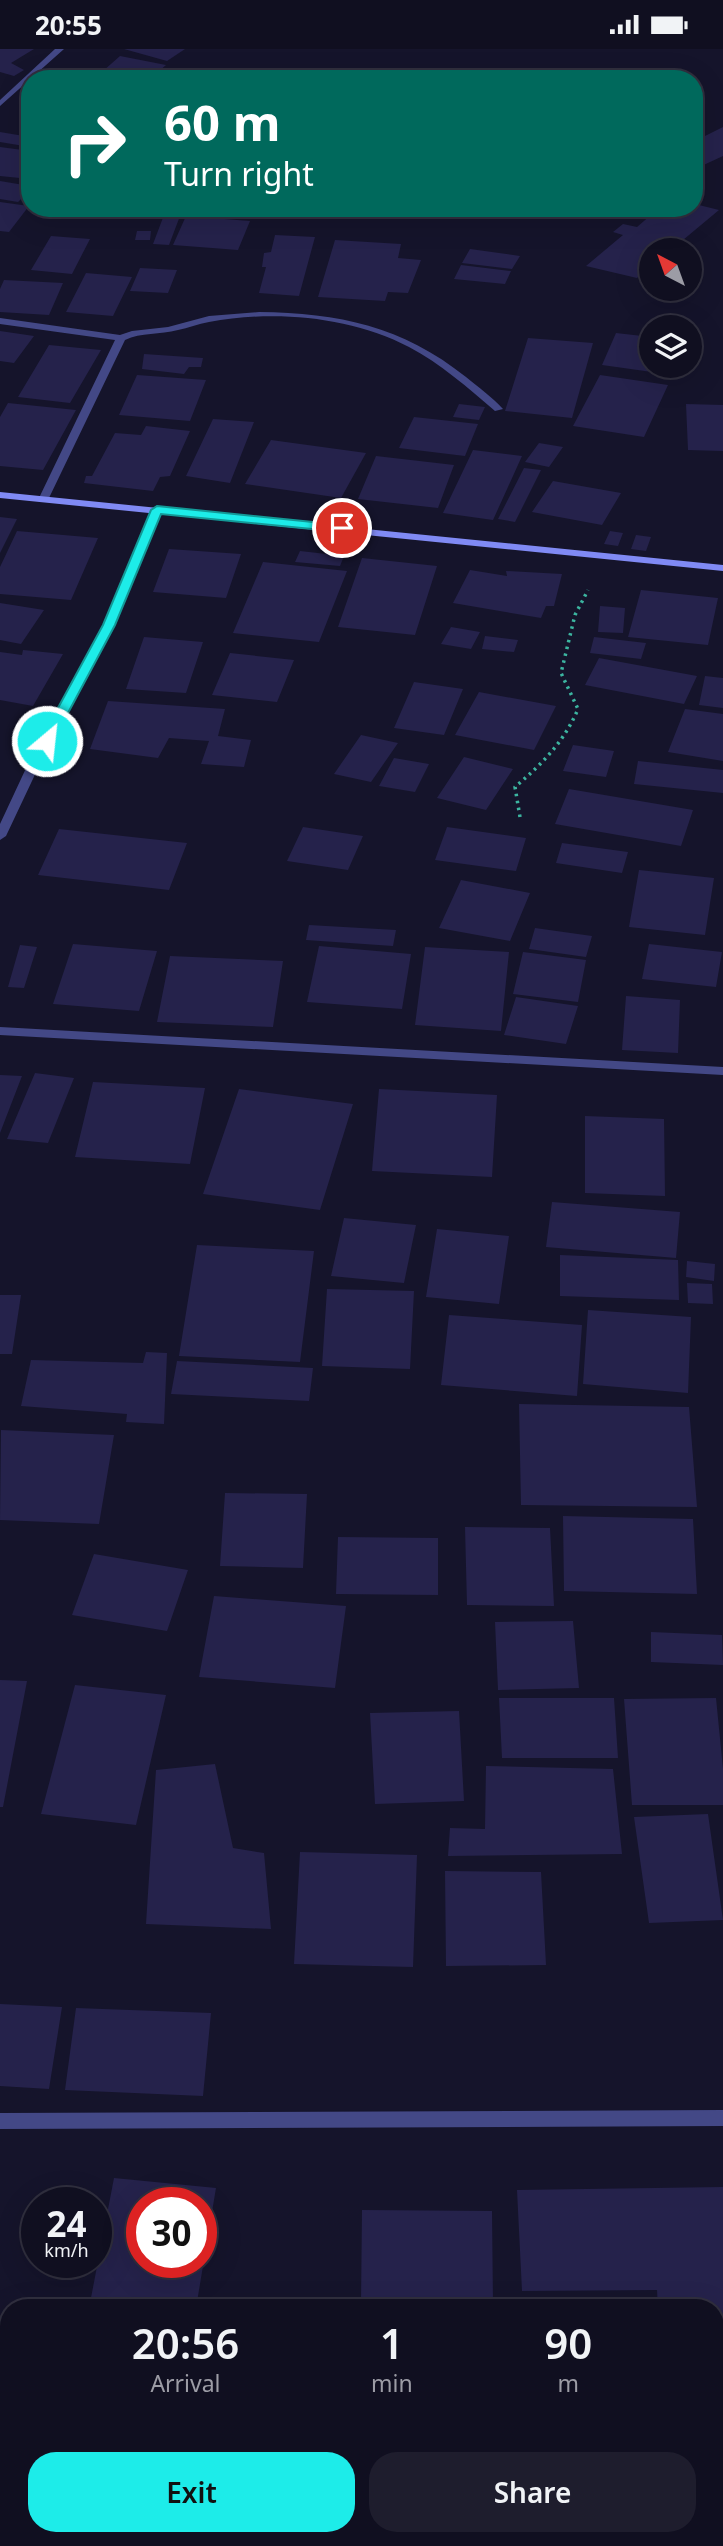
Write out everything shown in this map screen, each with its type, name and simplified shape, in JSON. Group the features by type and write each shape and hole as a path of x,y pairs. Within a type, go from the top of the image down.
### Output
{"street":[{"path":"37,70 60,49"},
{"path":"0,104 21,85"},
{"path":"43,499 121,338 128,334 167,331 207,319 240,315 303,316 374,328 410,343 439,360 498,409"},
{"path":"0,321 121,338"},
{"path":"0,495 723,568"},
{"path":"0,836 34,764 109,625 157,510"},
{"path":"0,1031 723,1071"},
{"path":"0,2121 723,2118"}],"path":[{"path":"520,817 515,787 545,762 570,729 578,709 561,673 575,615 606,555"}],"building":[{"path":"0,49 34,49 11,63 24,70 14,76 0,72"},
{"path":"124,49 185,49 167,61"},
{"path":"120,56 166,65 160,70 104,70"},
{"path":"723,127 723,156 703,165 703,137"},
{"path":"0,132 21,136 21,146 0,142"},
{"path":"0,147 21,150 21,178 0,176"},
{"path":"0,181 21,184 21,199 18,202 0,199"},
{"path":"0,202 21,205 21,216 9,232 0,231"},
{"path":"703,206 719,210 685,238 639,238 637,278 586,266 623,235 613,232 623,224 637,227 649,217 703,217"},
{"path":"163,217 180,217 169,245 153,244"},
{"path":"186,217 250,221 238,250 173,245"},
{"path":"137,231 151,231 150,240 135,240"},
{"path":"275,235 315,237 299,296 259,293 266,267 262,267 264,253 271,252"},
{"path":"51,236 90,239 72,274 31,270"},
{"path":"335,240 401,244 398,258 421,260 408,293 388,292 385,301 318,297"},
{"path":"470,249 520,256 512,269 462,263"},
{"path":"461,265 511,271 505,284 454,279"},
{"path":"140,268 177,270 168,293 130,291"},
{"path":"86,273 132,277 113,316 66,312"},
{"path":"4,280 63,283 49,315 0,312 0,289"},
{"path":"0,331 34,336 14,363 0,361"},
{"path":"616,333 639,336 639,370 602,365"},
{"path":"528,338 593,343 572,418 505,411"},
{"path":"49,345 101,350 70,403 18,397"},
{"path":"144,354 203,358 201,367 189,367 184,374 142,369"},
{"path":"137,375 206,380 190,421 119,415"},
{"path":"600,375 668,385 644,437 573,426"},
{"path":"8,403 76,410 43,470 0,466 0,417"},
{"path":"459,404 485,407 479,420 453,417"},
{"path":"686,404 723,405 723,451 688,450"},
{"path":"414,417 478,424 465,456 399,448"},
{"path":"213,419 254,422 230,483 186,476"},
{"path":"146,426 190,431 170,476 160,477 153,491 84,483 86,476 92,476 115,433 141,435"},
{"path":"271,440 366,453 341,498 245,484"},
{"path":"539,443 563,447 549,467 525,462"},
{"path":"473,450 522,456 493,520 443,513"},
{"path":"376,456 454,465 438,508 358,499"},
{"path":"524,468 541,470 515,522 498,519"},
{"path":"553,481 621,493 602,525 532,512"},
{"path":"0,517 17,519 0,553"},
{"path":"17,531 98,538 71,600 0,594 0,567"},
{"path":"610,531 623,533 618,546 604,544"},
{"path":"636,535 651,537 646,551 631,549"},
{"path":"169,549 241,554 226,598 153,592"},
{"path":"300,551 344,556 340,566 295,562"},
{"path":"362,558 437,566 415,635 338,627"},
{"path":"263,562 347,571 319,642 233,633"},
{"path":"470,570 507,576 506,571 562,574 554,606 546,606 541,618 453,603"},
{"path":"641,590 718,598 708,645 628,637"},
{"path":"0,603 44,610 21,644 0,640"},
{"path":"600,606 625,608 623,633 598,632"},
{"path":"451,627 480,632 471,649 441,644"},
{"path":"485,636 518,640 514,652 482,649"},
{"path":"144,637 203,642 186,693 126,689"},
{"path":"594,637 646,643 641,659 590,653"},
{"path":"23,650 63,654 33,706 0,700 0,652 22,655"},
{"path":"230,653 294,660 277,702 212,695"},
{"path":"599,658 697,676 684,704 585,685"},
{"path":"705,676 723,678 723,708 699,705"},
{"path":"414,682 463,689 444,735 394,728"},
{"path":"479,692 556,706 534,750 455,735"},
{"path":"108,701 225,709 218,736 251,740 244,767 201,764 209,741 169,738 158,758 90,749"},
{"path":"685,709 723,714 723,761 668,752"},
{"path":"361,735 398,743 371,782 334,774"},
{"path":"573,745 614,751 606,777 563,771"},
{"path":"464,757 513,769 486,810 437,798"},
{"path":"394,758 429,764 415,792 379,786"},
{"path":"638,761 723,770 723,793 634,784"},
{"path":"569,789 693,810 681,846 555,824"},
{"path":"303,827 363,836 348,870 287,861"},
{"path":"447,827 526,838 516,871 435,860"},
{"path":"59,829 187,843 169,890 38,875"},
{"path":"562,843 628,852 622,873 556,863"},
{"path":"639,870 714,878 705,935 629,927"},
{"path":"461,880 530,893 510,941 439,928"},
{"path":"309,925 396,930 393,946 306,940"},
{"path":"535,928 592,936 586,957 529,949"},
{"path":"73,944 157,951 139,1011 53,1004"},
{"path":"649,944 722,952 716,987 642,979"},
{"path":"20,945 37,947 24,988 8,987"},
{"path":"319,946 411,954 402,1009 307,1002"},
{"path":"425,947 509,952 501,1031 415,1025"},
{"path":"523,952 586,960 578,1002 513,994"},
{"path":"170,956 283,961 273,1027 157,1022"},
{"path":"626,996 680,1000 678,1053 622,1050"},
{"path":"516,997 578,1006 566,1044 504,1035"},
{"path":"35,1073 74,1078 48,1143 7,1139"},
{"path":"0,1075 22,1076 0,1133"},
{"path":"93,1082 205,1088 190,1164 75,1157"},
{"path":"239,1089 353,1104 320,1210 203,1194"},
{"path":"379,1089 497,1095 492,1177 372,1171"},
{"path":"585,1116 664,1119 665,1196 585,1193"},
{"path":"552,1202 680,1212 676,1258 546,1247"},
{"path":"344,1218 416,1225 404,1283 331,1276"},
{"path":"437,1229 509,1236 499,1304 426,1297"},
{"path":"197,1245 314,1251 300,1362 179,1356"},
{"path":"560,1255 678,1260 679,1300 560,1296"},
{"path":"687,1261 715,1264 714,1281 686,1277"},
{"path":"687,1283 712,1284 713,1304 688,1303"},
{"path":"327,1289 414,1291 410,1369 322,1366"},
{"path":"0,1295 21,1295 12,1354 0,1354"},
{"path":"588,1310 691,1317 688,1393 583,1384"},
{"path":"449,1315 582,1325 577,1396 441,1385"},
{"path":"146,1352 167,1353 164,1424 126,1422 127,1414 21,1406 31,1360 143,1363"},
{"path":"177,1361 313,1368 309,1401 171,1394"},
{"path":"519,1404 689,1407 697,1507 521,1505"},
{"path":"1,1430 114,1435 99,1524 0,1520"},
{"path":"225,1493 307,1494 303,1568 220,1566"},
{"path":"563,1516 693,1519 697,1594 564,1591"},
{"path":"465,1527 550,1528 554,1606 467,1605"},
{"path":"338,1537 438,1538 438,1595 336,1594"},
{"path":"94,1554 188,1570 167,1631 72,1615"},
{"path":"214,1596 346,1606 335,1688 199,1677"},
{"path":"573,1621 579,1688 498,1690 495,1622"},
{"path":"651,1632 722,1635 723,1665 651,1662"},
{"path":"0,1680 27,1681 3,1807 0,1807"},
{"path":"75,1685 166,1695 136,1825 41,1814"},
{"path":"499,1698 614,1698 618,1758 502,1758"},
{"path":"716,1698 723,1769 723,1805 632,1805 624,1699"},
{"path":"459,1711 464,1801 375,1804 370,1713"},
{"path":"215,1764 233,1848 264,1853 271,1929 146,1924 156,1770"},
{"path":"486,1766 613,1769 622,1854 448,1856 450,1828 485,1829"},
{"path":"708,1814 723,1920 649,1923 634,1817"},
{"path":"300,1852 417,1855 413,1967 294,1964"},
{"path":"445,1871 541,1872 546,1965 446,1966"},
{"path":"0,2004 62,2007 49,2089 0,2086"},
{"path":"76,2008 211,2013 203,2096 65,2090"},
{"path":"114,2178 206,2187 126,2187 126,2278 201,2278 198,2299 91,2299 95,2278 112,2278"},
{"path":"723,2187 723,2299 658,2299 657,2290 522,2291 517,2190"},
{"path":"362,2210 492,2211 493,2299 361,2299"}],"route":[{"path":"47,741 109,625 157,510 342,528"}]}
